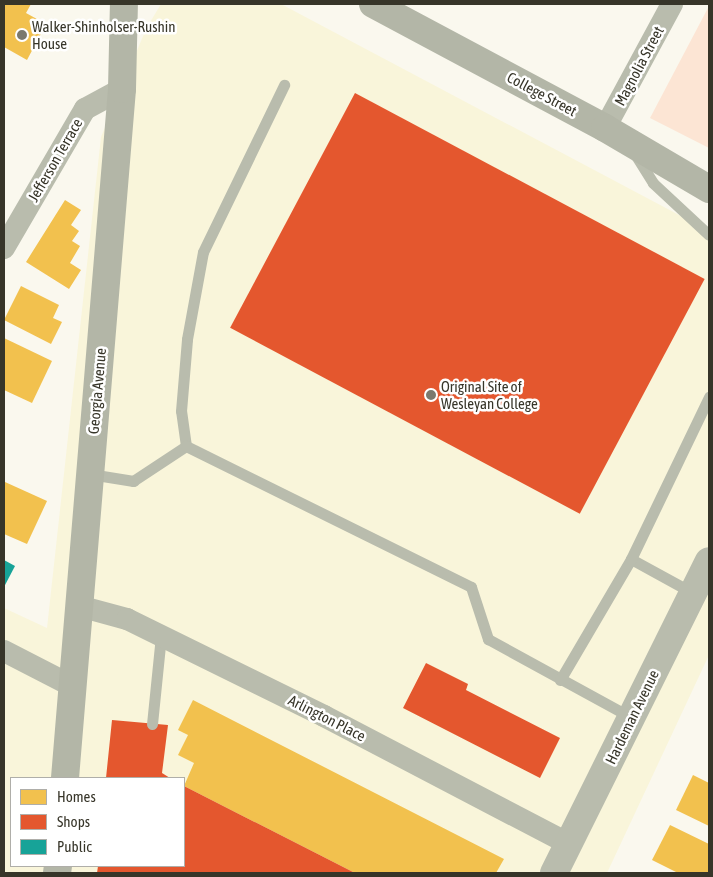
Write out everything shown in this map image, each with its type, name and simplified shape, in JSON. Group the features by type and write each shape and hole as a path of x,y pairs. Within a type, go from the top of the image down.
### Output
{"main road":[{"name":"Georgia Avenue","path":"65,777 122,89 124,4"},
{"name":"College Street","path":"373,4 617,135 709,190"}],"street":[{"name":"Magnolia Street","path":"617,135 672,4"},
{"name":"Jefferson Terrace","path":"4,248 85,109 122,89"},
{"name":"Hardeman Avenue","path":"554,873 709,561"},
{"name":"Arlington Place","path":"78,606 127,619 569,844"},
{"path":"4,651 72,686"}],"lane":[{"path":"186,446 182,402 187,339 203,252 284,85"},
{"path":"617,135 653,183 709,235"},
{"path":"560,680 631,559 709,397"},
{"path":"90,474 133,481 186,446"},
{"path":"186,446 471,587 488,639 632,718"},
{"path":"631,559 693,593"},
{"path":"152,724 161,636"}],"shaded area":[{"path":"161,4 281,4 696,224 709,236 709,655 607,873 4,873 4,608 47,628 101,137 146,29"},
{"path":"709,6 709,148 650,118"}],"building: Homes":[{"name":"Walker-Shinholser-Rushin House","path":"4,4 31,4 26,13 46,24 27,60 4,47"},
{"path":"65,200 81,210 71,225 79,231 72,241 80,246 70,263 81,270 69,289 26,262"},
{"path":"21,286 59,305 53,318 62,322 51,344 4,320"},
{"path":"4,338 52,361 32,403 4,390"},
{"path":"5,482 47,501 27,544 4,534"},
{"path":"193,700 504,859 496,873 355,873 185,787 194,763 178,755 188,735 178,730"},
{"path":"693,775 709,783 709,826 676,810"},
{"path":"670,825 709,844 709,873 678,873 652,860"}],"building: Shops":[{"path":"355,93 705,279 580,514 230,328"},
{"path":"426,663 468,684 466,690 560,738 540,778 403,708"},
{"path":"112,720 168,725 162,773 168,777 106,777"},
{"path":"185,787 355,873 97,873 98,867 185,867"}],"building: Public":[{"path":"4,560 15,566 4,587"}],"place":[{"name":"Walker-Shinholser-Rushin House","path":"22,35"},
{"name":"Original Site of Wesleyan College","path":"431,395"}]}
